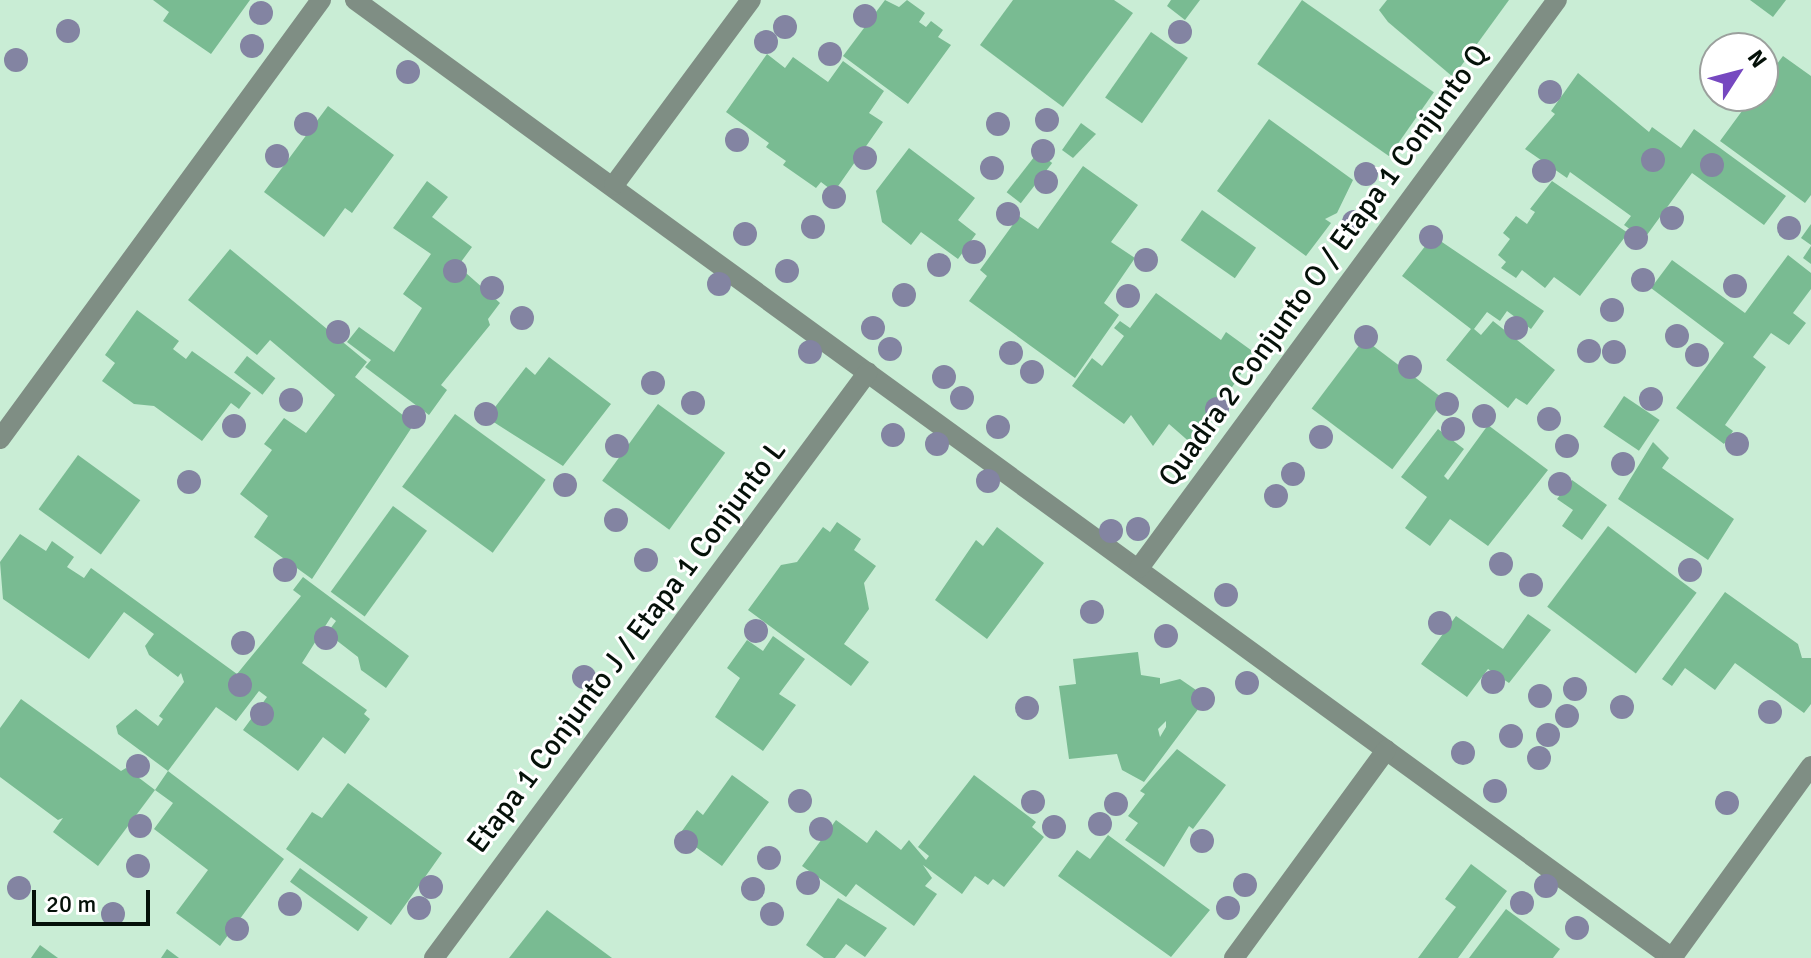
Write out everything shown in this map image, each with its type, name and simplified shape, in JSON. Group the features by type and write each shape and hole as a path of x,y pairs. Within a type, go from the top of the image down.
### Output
{"street":[{"path":"0,439 321,0"},
{"path":"355,0 614,185 1672,958 1811,766"},
{"path":"614,185 751,0"},
{"name":"Quadra 2 Conjunto O / Etapa 1 Conjunto Q","path":"1139,568 1557,0"},
{"name":"Etapa 1 Conjunto J / Etapa 1 Conjunto L","path":"434,958 868,372"},
{"path":"1234,958 1386,750"}],"building":[{"path":"153,0 250,0 211,54 163,21 169,12"},
{"path":"885,0 899,7 907,0 925,13 919,22 926,27 931,21 943,30 938,37 951,45 908,104 843,56"},
{"path":"1013,0 1114,0 1133,13 1063,107 980,45"},
{"path":"1171,0 1200,0 1185,20 1167,6"},
{"path":"1302,0 1434,92 1389,156 1257,64"},
{"path":"1387,0 1509,0 1453,77 1388,22 1379,10"},
{"path":"1750,0 1786,0 1773,17"},
{"path":"1151,32 1188,58 1142,123 1105,98"},
{"path":"767,54 785,68 793,57 828,82 843,61 884,91 869,113 883,122 834,192 821,182 816,188 783,165 786,161 766,147 769,143 726,112"},
{"path":"1783,56 1811,76 1811,195 1805,203 1720,141 1741,112 1779,112 1779,61"},
{"path":"1578,73 1649,132 1652,127 1681,148 1694,129 1786,196 1764,225 1692,173 1644,239 1624,225 1631,216 1570,172 1567,178 1525,149 1555,114 1551,111"},
{"path":"328,106 394,155 352,213 345,208 324,237 264,192"},
{"path":"1269,119 1353,180 1337,213 1325,219 1331,223 1306,256 1217,191"},
{"path":"1081,123 1096,134 1073,158 1062,150"},
{"path":"909,148 975,198 958,220 976,234 958,259 921,232 911,245 882,222 876,191"},
{"path":"1038,152 1052,163 1021,203 1007,192"},
{"path":"1083,166 1138,205 1111,242 1135,258 1104,303 1119,315 1075,378 969,301 987,276 980,270 1019,216 1038,229"},
{"path":"427,181 448,197 432,217 472,247 458,266 500,303 488,319 490,325 441,385 447,390 429,415 365,367 371,360 347,342 359,327 394,352 422,308 403,294 431,254 393,228"},
{"path":"1552,181 1628,233 1580,296 1554,277 1545,288 1522,270 1516,278 1501,268 1506,262 1498,255 1510,239 1503,233 1516,216 1527,224 1535,212 1530,209"},
{"path":"1202,210 1256,248 1235,278 1181,240"},
{"path":"1811,224 1811,245 1801,238"},
{"path":"1433,236 1544,311 1531,329 1507,311 1500,321 1487,312 1474,329 1481,335 1493,321 1555,370 1527,405 1516,398 1508,408 1446,360 1471,329 1402,276"},
{"path":"1811,246 1811,264 1803,258"},
{"path":"230,249 367,362 355,377 414,424 312,579 254,537 268,516 240,494 272,450 264,444 284,418 306,433 335,395 270,340 257,355 188,300"},
{"path":"1788,255 1811,273 1811,289 1793,313 1806,323 1789,345 1771,333 1753,357 1766,367 1725,425 1733,431 1724,444 1676,408 1724,343 1651,288 1672,260 1745,313"},
{"path":"1156,293 1221,340 1226,332 1255,353 1193,445 1169,424 1153,446 1131,415 1124,424 1072,386 1092,358 1102,366 1124,336 1114,328 1120,321 1130,328"},
{"path":"137,310 179,341 173,349 186,359 192,351 251,393 239,409 231,403 202,441 154,406 134,404 102,381 115,363 105,355"},
{"path":"1364,339 1445,400 1392,469 1312,408"},
{"path":"247,356 275,378 262,395 234,373"},
{"path":"549,357 611,404 563,466 492,421 497,415 492,411 526,367 535,375"},
{"path":"1624,396 1660,420 1639,451 1603,427"},
{"path":"658,404 725,453 669,530 602,481"},
{"path":"455,414 546,480 493,553 402,487"},
{"path":"1488,425 1548,470 1488,546 1450,519 1430,546 1405,528 1427,497 1401,477 1438,429 1464,449 1444,476 1448,480"},
{"path":"1653,442 1669,458 1662,468 1734,519 1708,560 1618,499"},
{"path":"78,455 140,500 101,554 39,509"},
{"path":"1572,480 1607,505 1582,540 1562,526 1573,510 1557,499"},
{"path":"393,506 427,531 365,616 331,592"},
{"path":"837,522 861,539 854,550 876,566 864,583 869,609 844,644 869,662 851,686 748,610 781,565 797,562 823,527 830,532"},
{"path":"1608,526 1697,593 1636,673 1547,607"},
{"path":"997,527 1044,563 987,639 935,600 976,540 983,546"},
{"path":"20,534 46,551 52,541 74,557 67,567 84,578 91,568 237,674 301,596 293,590 303,577 409,656 386,688 361,670 358,657 327,633 336,621 331,617 302,663 367,710 364,714 370,719 345,754 323,737 298,771 243,730 267,697 259,691 236,721 216,707 168,771 118,734 116,726 136,709 158,726 163,719 159,716 184,682 181,673 178,677 149,655 145,646 154,634 124,612 89,659 3,599 0,562"},
{"path":"1725,592 1798,644 1802,658 1811,658 1811,704 1804,713 1735,663 1715,690 1685,668 1672,686 1662,679"},
{"path":"1528,614 1551,630 1509,683 1488,669 1467,697 1421,664 1456,616 1503,649"},
{"path":"773,636 805,659 779,694 796,705 763,751 715,717 740,678 727,668 747,640 763,651"},
{"path":"1138,652 1141,675 1160,678 1160,684 1180,679 1196,690 1193,705 1199,708 1144,782 1122,770 1117,754 1069,759 1059,686 1076,684 1073,659","holes":["1166,721 1160,737 1158,729"]},
{"path":"21,699 121,771 126,768 155,790 98,866 53,832 63,818 58,820 0,777 0,728"},
{"path":"1177,749 1226,785 1193,829 1189,826 1164,867 1125,840 1138,823 1128,816 1145,794 1140,791"},
{"path":"168,771 284,859 220,946 176,913 208,870 154,829 173,803 155,790"},
{"path":"732,775 769,802 722,866 679,835 697,810 703,815"},
{"path":"974,775 1036,822 1032,827 1044,837 1004,887 993,879 988,885 975,876 962,894 923,865 932,878 925,886 937,894 914,926 856,884 846,897 802,866 836,820 867,843 876,830 901,850 909,840 926,860 929,856 918,847"},
{"path":"348,783 442,853 391,925 286,849 312,812 322,818"},
{"path":"1108,835 1210,910 1171,957 1058,876 1077,850 1090,859"},
{"path":"1471,864 1507,891 1458,958 1418,958 1456,907 1445,899"},
{"path":"300,868 368,917 358,931 290,882"},
{"path":"838,898 887,928 865,957 846,944 835,958 824,958 806,945"},
{"path":"1506,909 1560,949 1553,958 1469,958"},
{"path":"547,910 612,958 509,958"},
{"path":"40,945 58,958 31,958"},
{"path":"167,949 179,958 161,958"}]}
